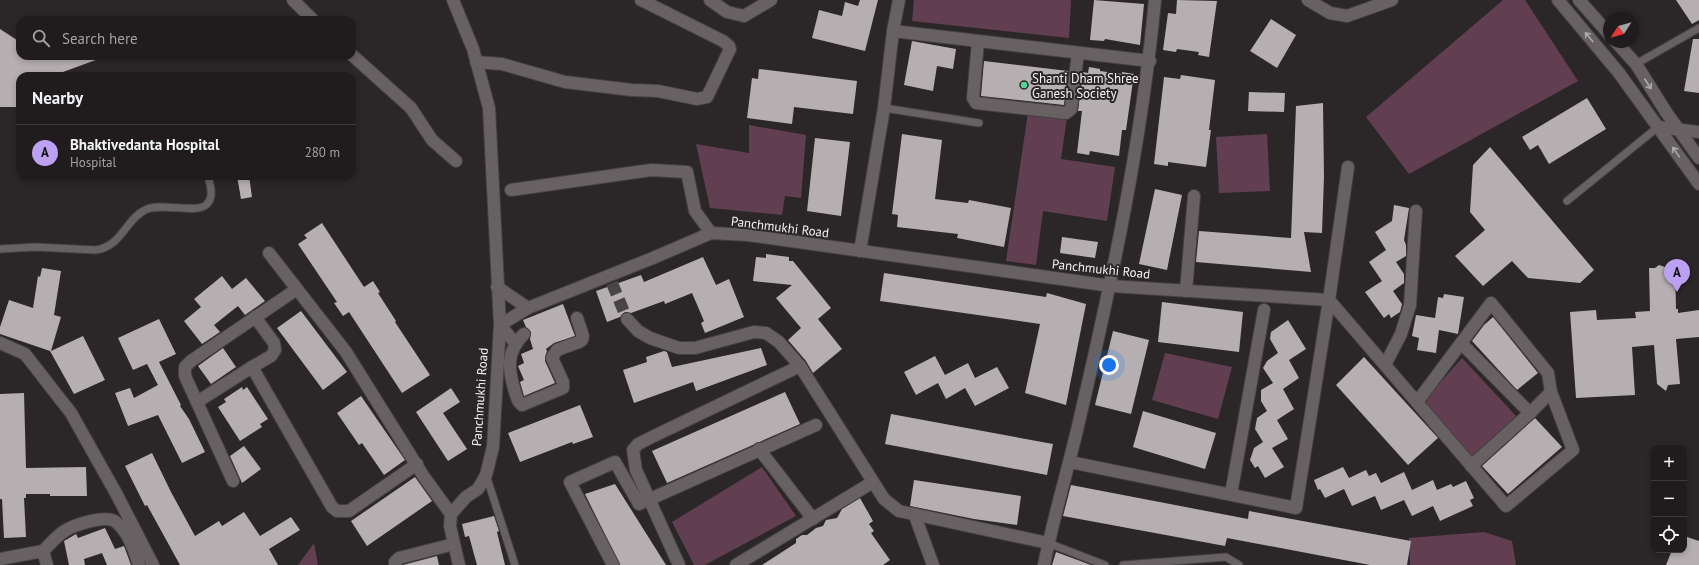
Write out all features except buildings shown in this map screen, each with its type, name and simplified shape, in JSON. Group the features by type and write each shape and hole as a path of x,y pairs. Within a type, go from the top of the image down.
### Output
{"street":[{"path":"293,0 309,16"},
{"path":"453,0 473,50 488,108 500,324 516,344"},
{"path":"476,62 502,64 565,82 632,90 658,91 697,99 707,97 730,49 729,46 723,41 640,0"},
{"path":"710,0 727,12 744,16 771,0"},
{"path":"860,251 884,108 893,31 899,0"},
{"path":"1044,565 1048,543 1070,462 1111,286 1150,61 1155,0"},
{"path":"1308,0 1330,13 1347,16 1392,0"},
{"path":"1558,0 1619,73 1699,184"},
{"path":"1578,0 1603,27"},
{"path":"893,31 1150,61"},
{"path":"978,41 973,98 976,103 991,105 1066,113 1071,109 1078,53"},
{"path":"1621,48 1636,64 1699,158"},
{"path":"356,59 411,108 432,140 456,161"},
{"path":"1658,127 1699,132"},
{"path":"1070,462 1296,508 1329,300 1348,167"},
{"path":"511,190 650,170 687,172 695,211 711,233"},
{"path":"1186,291 1194,196"},
{"path":"1385,365 1401,334 1410,305 1416,211"},
{"name":"Panchmukhi Road","path":"451,514 466,497 478,489 486,475 493,447 500,324 528,308 610,280 711,233 748,235 1111,286 1329,300"},
{"path":"269,253 346,352 417,464 451,514 450,526 459,565"},
{"path":"498,287 528,308"},
{"path":"233,481 196,402 185,376 185,368 191,361 297,289"},
{"path":"1329,300 1506,506 1573,450 1551,392 1548,374 1491,303 1417,402"},
{"path":"1231,494 1264,310"},
{"path":"196,402 271,356 275,350 274,344 255,317"},
{"path":"524,334 516,344 510,357 510,376 518,400 520,403 525,404 562,388 564,382 552,358 556,350 582,340 583,336 577,318"},
{"path":"627,319 638,331 650,338 679,348 695,348 754,332 766,333 779,342 800,366 884,499 899,511 916,516 1048,543"},
{"path":"0,343 25,354 71,413 117,495 153,565"},
{"path":"1461,343 1530,413"},
{"path":"679,565 636,470 633,450 638,444 800,366"},
{"path":"252,367 332,507 337,511 349,511 417,464"},
{"path":"1471,466 1551,392"},
{"path":"613,565 570,482 615,462 638,504 816,425"},
{"path":"759,449 812,519"},
{"path":"736,565 873,482"},
{"path":"916,516 933,565"},
{"path":"0,559 43,551 65,530 90,521 110,519 116,522 130,539 139,565"},
{"path":"395,565 399,558 454,544"},
{"path":"43,551 47,565"}],"lane":[{"path":"1636,64 1699,28"},
{"path":"884,108 979,123"},
{"path":"1567,200 1658,127"},
{"path":"0,249 36,247 96,250 105,248 114,242 137,215 145,210 162,207 198,208 206,206 210,199 211,190 209,180"},
{"path":"1264,310 1266,296"},
{"path":"486,475 515,565"},
{"path":"1048,543 1105,565"},
{"path":"1123,565 1226,558 1239,565"}],"shaded area":[{"path":"914,0 1071,0 1069,38 912,21"},
{"path":"1503,0 1525,0 1578,81 1409,174 1366,117"},
{"path":"1028,112 1067,118 1061,159 1115,167 1107,221 1043,211 1036,265 1006,261"},
{"path":"749,125 806,135 801,198 785,196 782,215 710,208 696,144 749,153"},
{"path":"1267,134 1270,191 1219,193 1216,137"},
{"path":"1165,353 1232,367 1218,419 1152,400"},
{"path":"1462,358 1518,418 1472,459 1423,402"},
{"path":"762,467 796,516 705,565 694,565 672,522"},
{"path":"1484,532 1512,541 1516,565 1410,565 1409,538"},
{"path":"314,543 318,565 298,565"}],"tunnel":[{"path":"612,283 627,319"}],"place":[{"name":"Shanti Dham Shree Ganesh Society","path":"1024,85"},
{"name":"Bhaktivedanta Hospital","path":"1677,292"}]}
